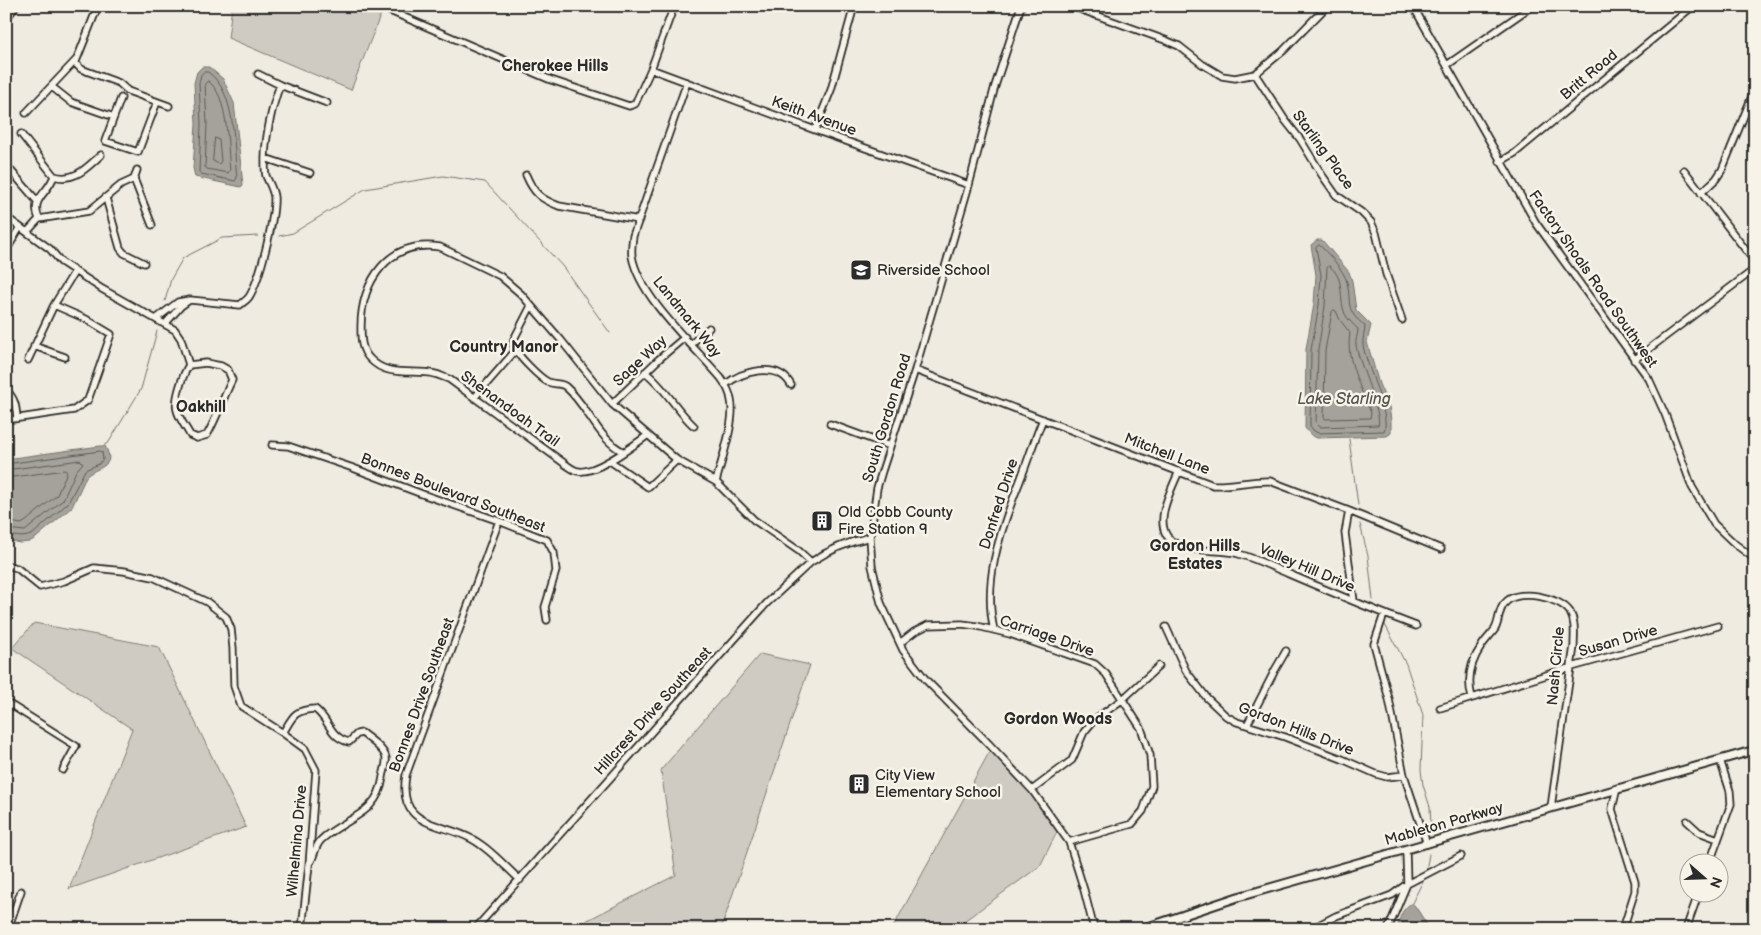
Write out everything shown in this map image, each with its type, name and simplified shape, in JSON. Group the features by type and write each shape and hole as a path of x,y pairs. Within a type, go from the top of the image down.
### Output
{"main road":[{"name":"Mableton Parkway","path":"1142,929 1238,897 1755,750"}],"street":[{"path":"6,19 16,6"},
{"path":"26,113 75,62 98,6"},
{"path":"390,11 551,80 629,106 636,104 674,6"},
{"path":"816,130 831,90 854,6"},
{"name":"South Gordon Road","path":"1021,6 995,86 916,370 877,488 870,537 872,566 881,603 900,643 914,666 1032,790 1069,842 1094,929"},
{"path":"1070,6 1172,43 1222,76 1235,78 1255,74 1283,52 1327,6"},
{"name":"Factory Shoals Road Southwest","path":"1413,6 1536,223 1648,380 1662,408 1698,499 1714,524 1735,544 1755,559"},
{"path":"1447,65 1532,6"},
{"name":"Britt Road","path":"1500,162 1515,153 1692,6"},
{"path":"75,62 81,69 119,83 128,92 169,106"},
{"name":"Keith Avenue","path":"651,69 969,185"},
{"path":"258,74 280,85 327,103"},
{"name":"Starling Place","path":"1255,74 1336,194 1361,212 1371,222 1402,320"},
{"name":"Landmark Way","path":"687,82 633,236 631,253 634,266 651,298 725,385 732,402 730,423 716,482"},
{"path":"156,319 178,302 190,300 240,305 248,299 260,270 274,199 273,191 266,175 265,158 272,109 280,85"},
{"path":"52,87 71,102 114,117"},
{"path":"1701,193 1716,179 1722,170 1755,89"},
{"path":"120,98 105,140 138,152 157,102"},
{"path":"21,134 54,176 66,178 78,175 101,155"},
{"path":"265,158 310,173"},
{"path":"6,164 37,201"},
{"path":"137,170 134,179 152,225"},
{"path":"1684,170 1755,262"},
{"path":"526,175 534,190 548,202 559,206 639,220"},
{"path":"40,219 36,210 37,201 50,186 54,176"},
{"path":"27,232 40,219 89,211 121,185 134,179"},
{"path":"106,198 120,248 124,253 144,264"},
{"path":"6,217 50,249 61,262 102,289 165,324 179,335 189,365 179,389 176,408 190,435 198,438 207,435 215,422 220,404 232,380 228,370 221,366 206,363 189,365"},
{"path":"6,251 20,227"},
{"name":"Shenandoah Trail","path":"648,435 610,461 588,471 578,471 568,466 454,382 435,374 384,369 370,359 361,344 361,318 366,296 375,274 397,252 410,248 431,246 440,248 500,276 521,294 612,404 648,435 677,460 716,482 754,520 799,551 811,562"},
{"path":"1634,360 1755,269"},
{"path":"28,360 54,305 75,271"},
{"path":"165,324 181,306 190,300"},
{"path":"6,420 74,410 88,400 111,334 86,319 54,305"},
{"path":"531,306 514,339 513,344 516,350 544,379 552,383 564,385 573,394 609,443 624,452"},
{"path":"691,344 709,328"},
{"name":"Sage Way","path":"612,404 685,337"},
{"path":"34,346 65,357"},
{"path":"475,397 516,350"},
{"name":"Mitchell Lane","path":"916,370 1213,485 1228,485 1258,480 1270,481 1441,549"},
{"path":"725,385 746,373 768,371 776,372 787,379 791,385"},
{"path":"645,372 675,402 686,419 694,426"},
{"path":"6,390 13,396 16,404 17,418"},
{"name":"Donfred Drive","path":"994,630 991,595 994,556 1005,520 1043,419"},
{"path":"830,424 890,446"},
{"name":"Bonnes Boulevard Southeast","path":"272,445 288,446 547,540 554,553 556,571 545,607 548,620"},
{"path":"610,461 648,487 677,460"},
{"name":"Valley Hill Drive","path":"1179,471 1162,522 1164,529 1173,542 1187,548 1239,554 1269,564 1416,626"},
{"path":"1349,511 1345,533 1354,601"},
{"name":"Bonnes Drive Southeast","path":"498,521 406,775 403,789 406,803 413,814 429,824 472,839 520,880"},
{"name":"Hillcrest Drive Southeast","path":"475,929 761,610 811,562 830,550 870,537"},
{"name":"Wilhelmina Drive","path":"6,565 17,568 40,587 64,581 94,568 154,577 207,602 226,617 230,629 234,686 241,706 305,749 316,770 302,929"},
{"name":"Nash Circle","path":"1472,698 1468,680 1474,662 1480,647 1495,628 1502,606 1508,600 1514,597 1544,597 1561,604 1569,612 1574,623 1572,667 1551,807"},
{"path":"1384,614 1374,644 1389,699 1404,775 1426,844"},
{"name":"Carriage Drive","path":"900,643 922,627 962,624 994,630 1095,664 1106,674 1141,728 1147,742 1152,772 1152,786 1148,801 1138,819 1132,824 1069,842"},
{"name":"Susan Drive","path":"1440,708 1572,667 1718,626"},
{"name":"Gordon Hills Drive","path":"1166,627 1186,671 1207,698 1226,716 1342,759 1376,774 1387,777 1404,775"},
{"path":"1247,725 1286,651"},
{"path":"1032,790 1072,760 1084,732 1094,720 1123,699 1158,666"},
{"path":"6,702 76,746 63,770"},
{"path":"283,733 294,714 304,710 315,709 325,720 331,731 342,740 349,742 359,733 362,733 386,757 383,781 377,798 356,818 321,841 309,865"},
{"path":"1713,852 1731,804 1730,791 1720,760"},
{"path":"1617,788 1612,804 1613,814 1635,882 1635,891 1623,929"},
{"path":"1687,821 1699,832 1718,839"},
{"path":"1388,929 1407,884 1406,850"},
{"path":"1311,929 1336,916 1392,895 1407,884 1461,856"},
{"path":"8,926 21,891"},
{"path":"1686,929 1695,902"}],"shaded area":[{"path":"232,6 384,6 351,90 228,38"},
{"path":"34,623 159,647 246,827 69,889 132,729 12,648"},
{"path":"760,654 810,665 721,929 570,929 676,875 661,770"},
{"path":"991,749 1060,826 1040,866 953,929 892,929"}],"water":[{"path":"202,67 209,67 223,79 234,103 243,185 241,187 195,177 193,168 196,124 194,83 197,72"},
{"name":"Lake Starling","path":"1317,240 1322,240 1349,272 1356,310 1371,325 1367,342 1379,384 1389,407 1391,433 1387,436 1317,438 1311,435 1305,428 1306,349 1314,304 1316,275 1311,245"},
{"path":"105,446 109,459 104,466 86,477 72,507 29,542 20,543 6,540 6,459"},
{"path":"1412,903 1430,929 1397,929 1403,911"}],"waterway":[{"path":"279,236 293,233 365,189 443,176 485,182 563,267 610,333"},
{"path":"165,301 171,279 183,258 222,238 258,236"},
{"path":"103,446 109,442 141,389 157,331"},
{"path":"1349,439 1358,505"},
{"path":"1360,524 1368,556 1373,600"},
{"path":"1384,623 1406,664 1423,715 1421,770 1423,785 1430,807 1431,827"},
{"path":"1426,871 1429,854"},
{"path":"1412,903 1423,881"}],"place":[{"name":"Riverside School","path":"861,270"},
{"name":"Old Cobb County Fire Station 9","path":"822,521"},
{"name":"City View Elementary School","path":"859,784"}],"district":[{"name":"Cherokee Hills","path":"555,66"},
{"name":"Country Manor","path":"504,347"},
{"name":"Oakhill","path":"201,407"},
{"name":"Gordon Hills Estates","path":"1195,555"},
{"name":"Gordon Woods","path":"1058,719"}]}
